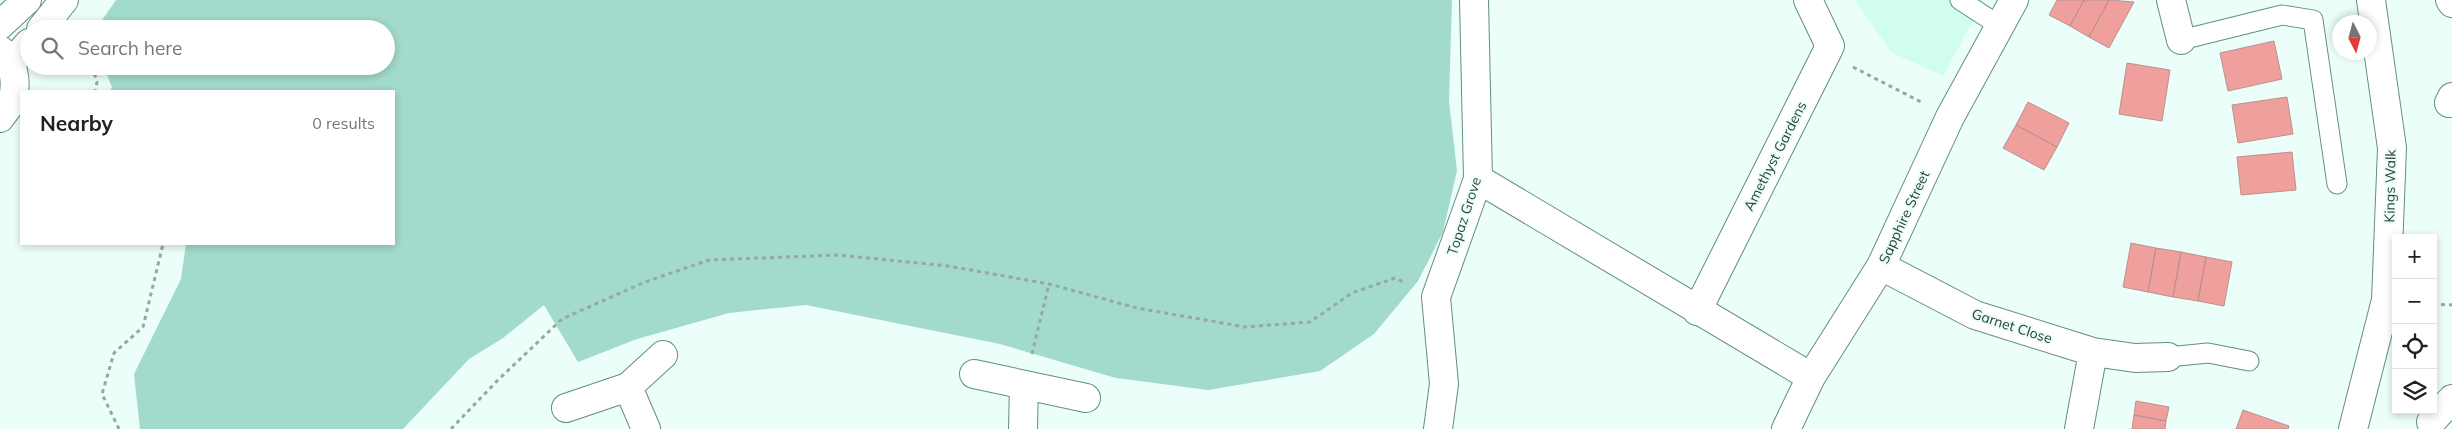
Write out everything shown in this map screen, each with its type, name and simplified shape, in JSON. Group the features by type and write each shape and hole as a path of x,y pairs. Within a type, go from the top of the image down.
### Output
{"street":[{"path":"0,25 27,0"},
{"path":"49,20 64,0"},
{"name":"Topaz Grove","path":"1438,429 1444,384 1436,297 1478,179 1474,0"},
{"path":"1808,0 1830,46 1826,53"},
{"name":"Sapphire Street","path":"1786,429 1810,377 1881,266 1950,117 2014,0"},
{"path":"2172,0 2181,40"},
{"name":"Kings Walk","path":"2353,429 2386,300 2392,148 2371,0"},
{"path":"2450,0 2452,4"},
{"path":"0,118 13,98 14,78 5,57 20,48"},
{"name":"Amethyst Gardens","path":"1697,311 1826,53"},
{"path":"1478,179 1810,377"},
{"name":"Garnet Close","path":"1881,266 1975,315 2093,352 2135,358 2168,357"},
{"path":"2079,429 2093,352"},
{"path":"566,408 628,387 663,355"},
{"path":"974,374 1086,398"},
{"path":"1023,429 1024,385"},
{"path":"628,387 646,429"},
{"path":"2431,422 2452,399"}],"lane":[{"path":"1960,0 2000,26"},
{"path":"2181,40 2282,15 2313,20 2337,184"},
{"path":"2168,357 2208,353 2249,361"}],"path":[{"path":"1826,53 1950,117"},
{"path":"95,75 97,82 95,90"},
{"path":"119,429 102,394 114,353 143,327 163,245"},
{"path":"451,429 497,381 562,319 645,282 709,260 838,255 948,266 1050,284 1137,308 1244,327 1310,322 1352,293 1395,278 1436,297"},
{"path":"1024,385 1050,284"},
{"path":"2437,304 2452,305"}],"shaded area":[{"path":"116,0 1452,0 1449,101 1457,171 1443,232 1418,281 1374,334 1320,371 1208,390 1116,378 1000,344 806,305 729,313 637,339 578,362 544,305 503,338 469,359 403,429 140,429 134,374 181,279 186,245 395,245 395,90 110,90 112,87 107,75 395,75 395,20 102,20"},
{"path":"1855,0 1984,0 1943,76 1891,52"}],"building":[{"path":"2057,0 2084,0 2070,26 2049,15"},
{"path":"2084,0 2109,0 2089,37 2070,26"},
{"path":"2109,0 2134,2 2109,48 2089,37"},
{"path":"2274,41 2282,79 2228,91 2220,53"},
{"path":"2127,63 2170,70 2162,121 2119,114"},
{"path":"2287,97 2293,134 2238,143 2232,105"},
{"path":"2028,102 2069,123 2057,147 2016,125"},
{"path":"2016,125 2057,147 2044,170 2003,148"},
{"path":"2292,152 2296,190 2241,195 2237,157"},
{"path":"2131,243 2156,248 2148,292 2123,287"},
{"path":"2156,248 2181,252 2173,297 2148,292"},
{"path":"2181,252 2206,257 2198,301 2173,297"},
{"path":"2206,257 2232,262 2224,306 2198,301"},
{"path":"2136,401 2169,407 2166,421 2134,415"},
{"path":"2243,410 2289,426 2288,429 2236,429"},
{"path":"2134,415 2166,421 2165,429 2132,429"}]}
